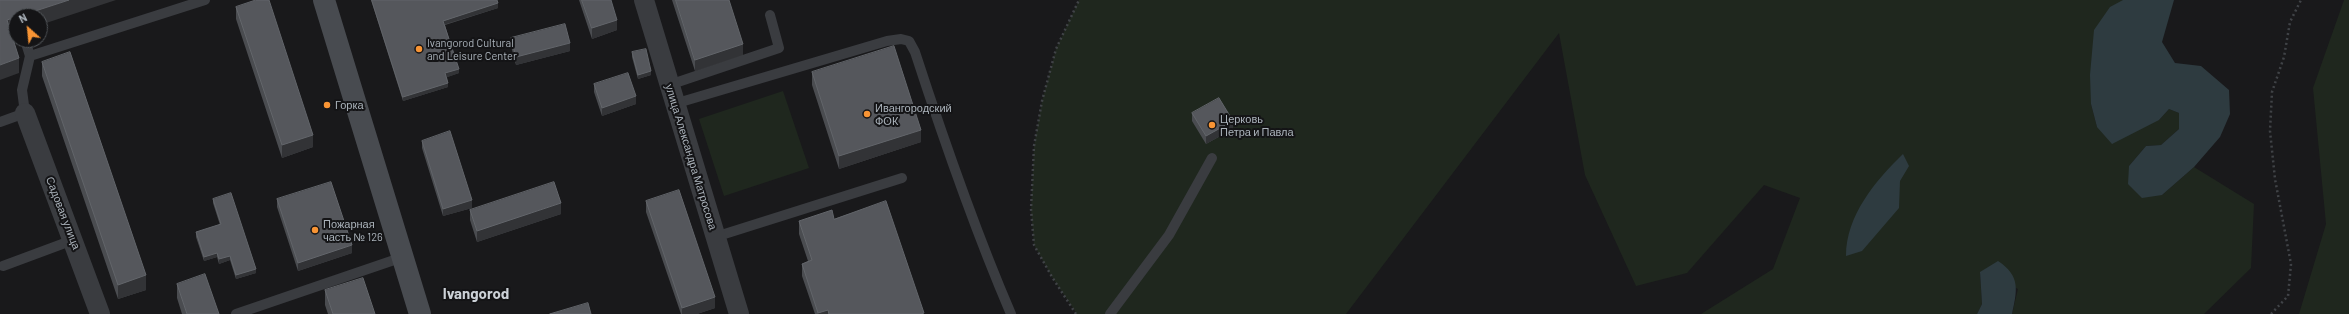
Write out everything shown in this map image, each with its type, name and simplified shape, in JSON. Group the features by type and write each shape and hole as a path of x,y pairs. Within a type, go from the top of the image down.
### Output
{"street":[{"path":"324,0 420,314"},
{"name":"улица Александра Матросова","path":"644,0 739,314"},
{"name":"Садовая улица","path":"25,113 100,314"}],"lane":[{"path":"30,56 205,0"},
{"path":"672,94 779,48 770,15"},
{"path":"672,94 887,42 901,39 908,41 915,52 962,192 1011,314"},
{"path":"0,122 25,113 22,90 30,56 28,48"},
{"path":"1110,314 1169,235 1212,158"},
{"path":"715,237 902,178"},
{"path":"3,266 73,240"},
{"path":"236,314 403,257"}],"path":[{"path":"1076,314 1052,277 1034,245 1031,209 1034,146 1042,101 1056,49 1079,0"},
{"path":"2271,314 2288,296 2291,264 2275,179 2270,131 2272,92 2284,58 2290,22 2302,0"}],"shaded area":[{"path":"1079,0 2123,0 2091,83 2091,104 2097,127 2159,120 2169,109 2179,113 2179,129 2161,145 2146,146 2129,166 2162,195 2194,167 2254,204 2251,268 2204,314 2012,314 2018,289 1980,272 1982,304 1977,314 1701,314 1773,269 1800,198 1764,185 1687,273 1636,286 1585,175 1559,33 1346,314 1077,314 1052,277 1034,245 1031,209 1034,146 1042,101 1056,49"},
{"path":"2123,0 2174,0 2162,42 2175,63 2201,66 2229,90 2230,114 2220,137 2194,167 2162,195 2142,198 2128,184 2129,166 2146,146 2161,145 2179,129 2179,113 2169,109 2159,120 2112,144 2097,127 2091,104 2090,75 2094,30 2110,7"},
{"path":"2344,0 2349,0 2349,314 2299,314 2326,224 2313,88"},
{"path":"783,91 809,168 724,196 699,119"},
{"path":"1903,154 1909,166 1900,181 1899,208 1862,251 1846,256 1847,241 1851,227 1864,200 1882,176"},
{"path":"1998,261 2011,272 2016,284 2012,314 1977,314 1982,304 1980,272"}],"building":[{"path":"0,0 69,0 44,8 8,8 8,48 16,48 19,58 0,65"},
{"path":"256,0 269,0 313,135 282,145 236,7"},
{"name":"Ivangorod Cultural and Leisure Center","path":"372,0 497,0 498,3 443,21 459,69 445,73 448,83 403,97"},
{"path":"582,0 611,0 617,20 592,28"},
{"path":"676,0 729,0 743,44 695,60"},
{"path":"565,24 570,43 516,57 511,38"},
{"name":"Ивангородский ФОК","path":"894,46 921,130 839,156 812,72"},
{"path":"646,49 651,71 638,75 632,52"},
{"path":"70,52 146,275 118,285 42,62"},
{"path":"628,73 636,96 602,108 594,84"},
{"name":"Церковь Петра и Павла","path":"1219,98 1233,121 1206,136 1192,113"},
{"path":"450,131 472,200 443,209 422,141"},
{"name":"Пожарная часть № 126","path":"331,182 352,245 298,263 277,199"},
{"path":"554,182 561,203 477,231 470,210"},
{"path":"679,190 715,297 682,308 646,201"},
{"path":"231,193 256,269 236,275 230,256 219,259 217,253 204,257 196,232 221,224 213,199"},
{"path":"886,201 924,313 829,314 828,310 818,313 802,264 812,260 799,221 832,210 834,219"},
{"path":"205,274 219,314 187,314 177,284"},
{"path":"363,278 375,314 333,314 325,290"},
{"path":"588,303 591,314 550,314"}],"place":[{"name":"Ivangorod Cultural and Leisure Center","path":"419,49"},
{"name":"Горка","path":"327,105"},
{"name":"Ивангородский ФОК","path":"867,114"},
{"name":"Церковь Петра и Павла","path":"1212,125"},
{"name":"Пожарная часть № 126","path":"315,230"}],"district":[{"name":"Ivangorod","path":"476,294"}]}
